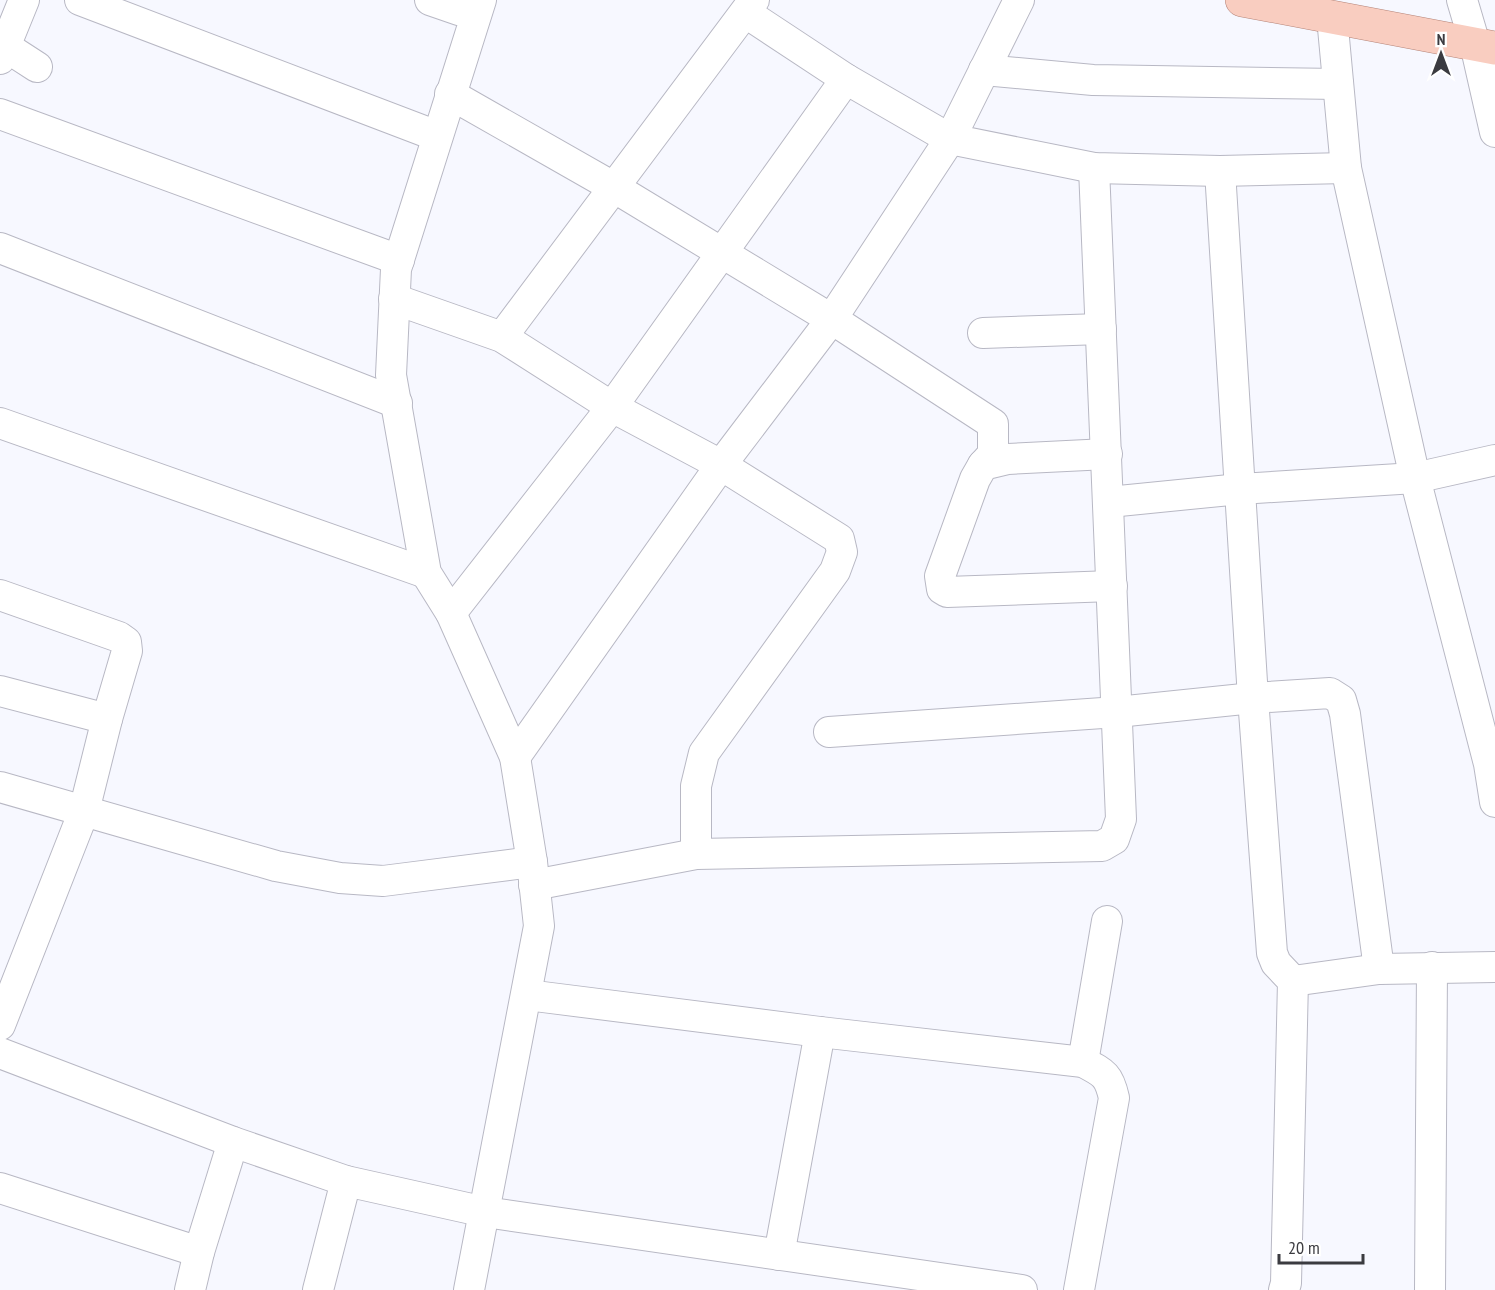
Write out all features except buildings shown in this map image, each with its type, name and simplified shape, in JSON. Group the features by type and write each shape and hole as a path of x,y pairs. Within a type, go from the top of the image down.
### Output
{"main road":[{"path":"1242,0 1485,46"}],"street":[{"path":"24,0 2,49 37,67"},
{"path":"80,0 437,136"},
{"path":"430,0 470,5 450,94 396,269 391,375 426,573 451,614 515,758 539,926 469,1290"},
{"path":"515,758 721,465 831,320 950,139 1019,0"},
{"path":"1462,0 1485,46 1495,132"},
{"path":"502,337 750,6 846,80 950,139 1094,168 1220,171 1346,168"},
{"path":"1332,17 1346,168 1415,478 1492,763 1495,802"},
{"path":"984,70 1093,80 1338,84"},
{"path":"451,614 612,408 846,80"},
{"path":"450,94 615,188 723,253 841,325 993,424 993,454 975,479 940,576 942,589 947,592 1112,586"},
{"path":"0,114 399,260"},
{"path":"0,787 276,867 340,878 383,881 533,874 696,854 1102,846 1114,838 1121,819 1094,168"},
{"path":"1220,171 1253,698 1272,953 1276,963 1293,981 1284,1290"},
{"path":"0,248 396,403"},
{"path":"394,299 502,337 612,408 721,465 840,539 842,552 835,571 704,753 696,786 696,854"},
{"path":"983,333 1101,329"},
{"path":"0,423 426,573"},
{"path":"983,465 1008,459 1107,454"},
{"path":"1109,502 1240,489 1415,478 1495,460"},
{"path":"0,595 119,637 126,642 127,651 84,811 0,1025"},
{"path":"0,691 107,719"},
{"path":"829,732 1117,712 1253,698 1330,693 1341,700 1379,969"},
{"path":"1083,1062 1107,921"},
{"path":"1430,1290 1432,967"},
{"path":"1293,981 1379,969 1495,967"},
{"path":"526,995 1083,1062 1100,1071 1110,1080 1114,1098 1079,1290"},
{"path":"779,1255 820,1032"},
{"path":"0,1053 233,1142 346,1181 485,1212 1022,1290"},
{"path":"190,1290 199,1252 233,1142"},
{"path":"318,1290 346,1181"},
{"path":"0,1188 199,1252"}]}
